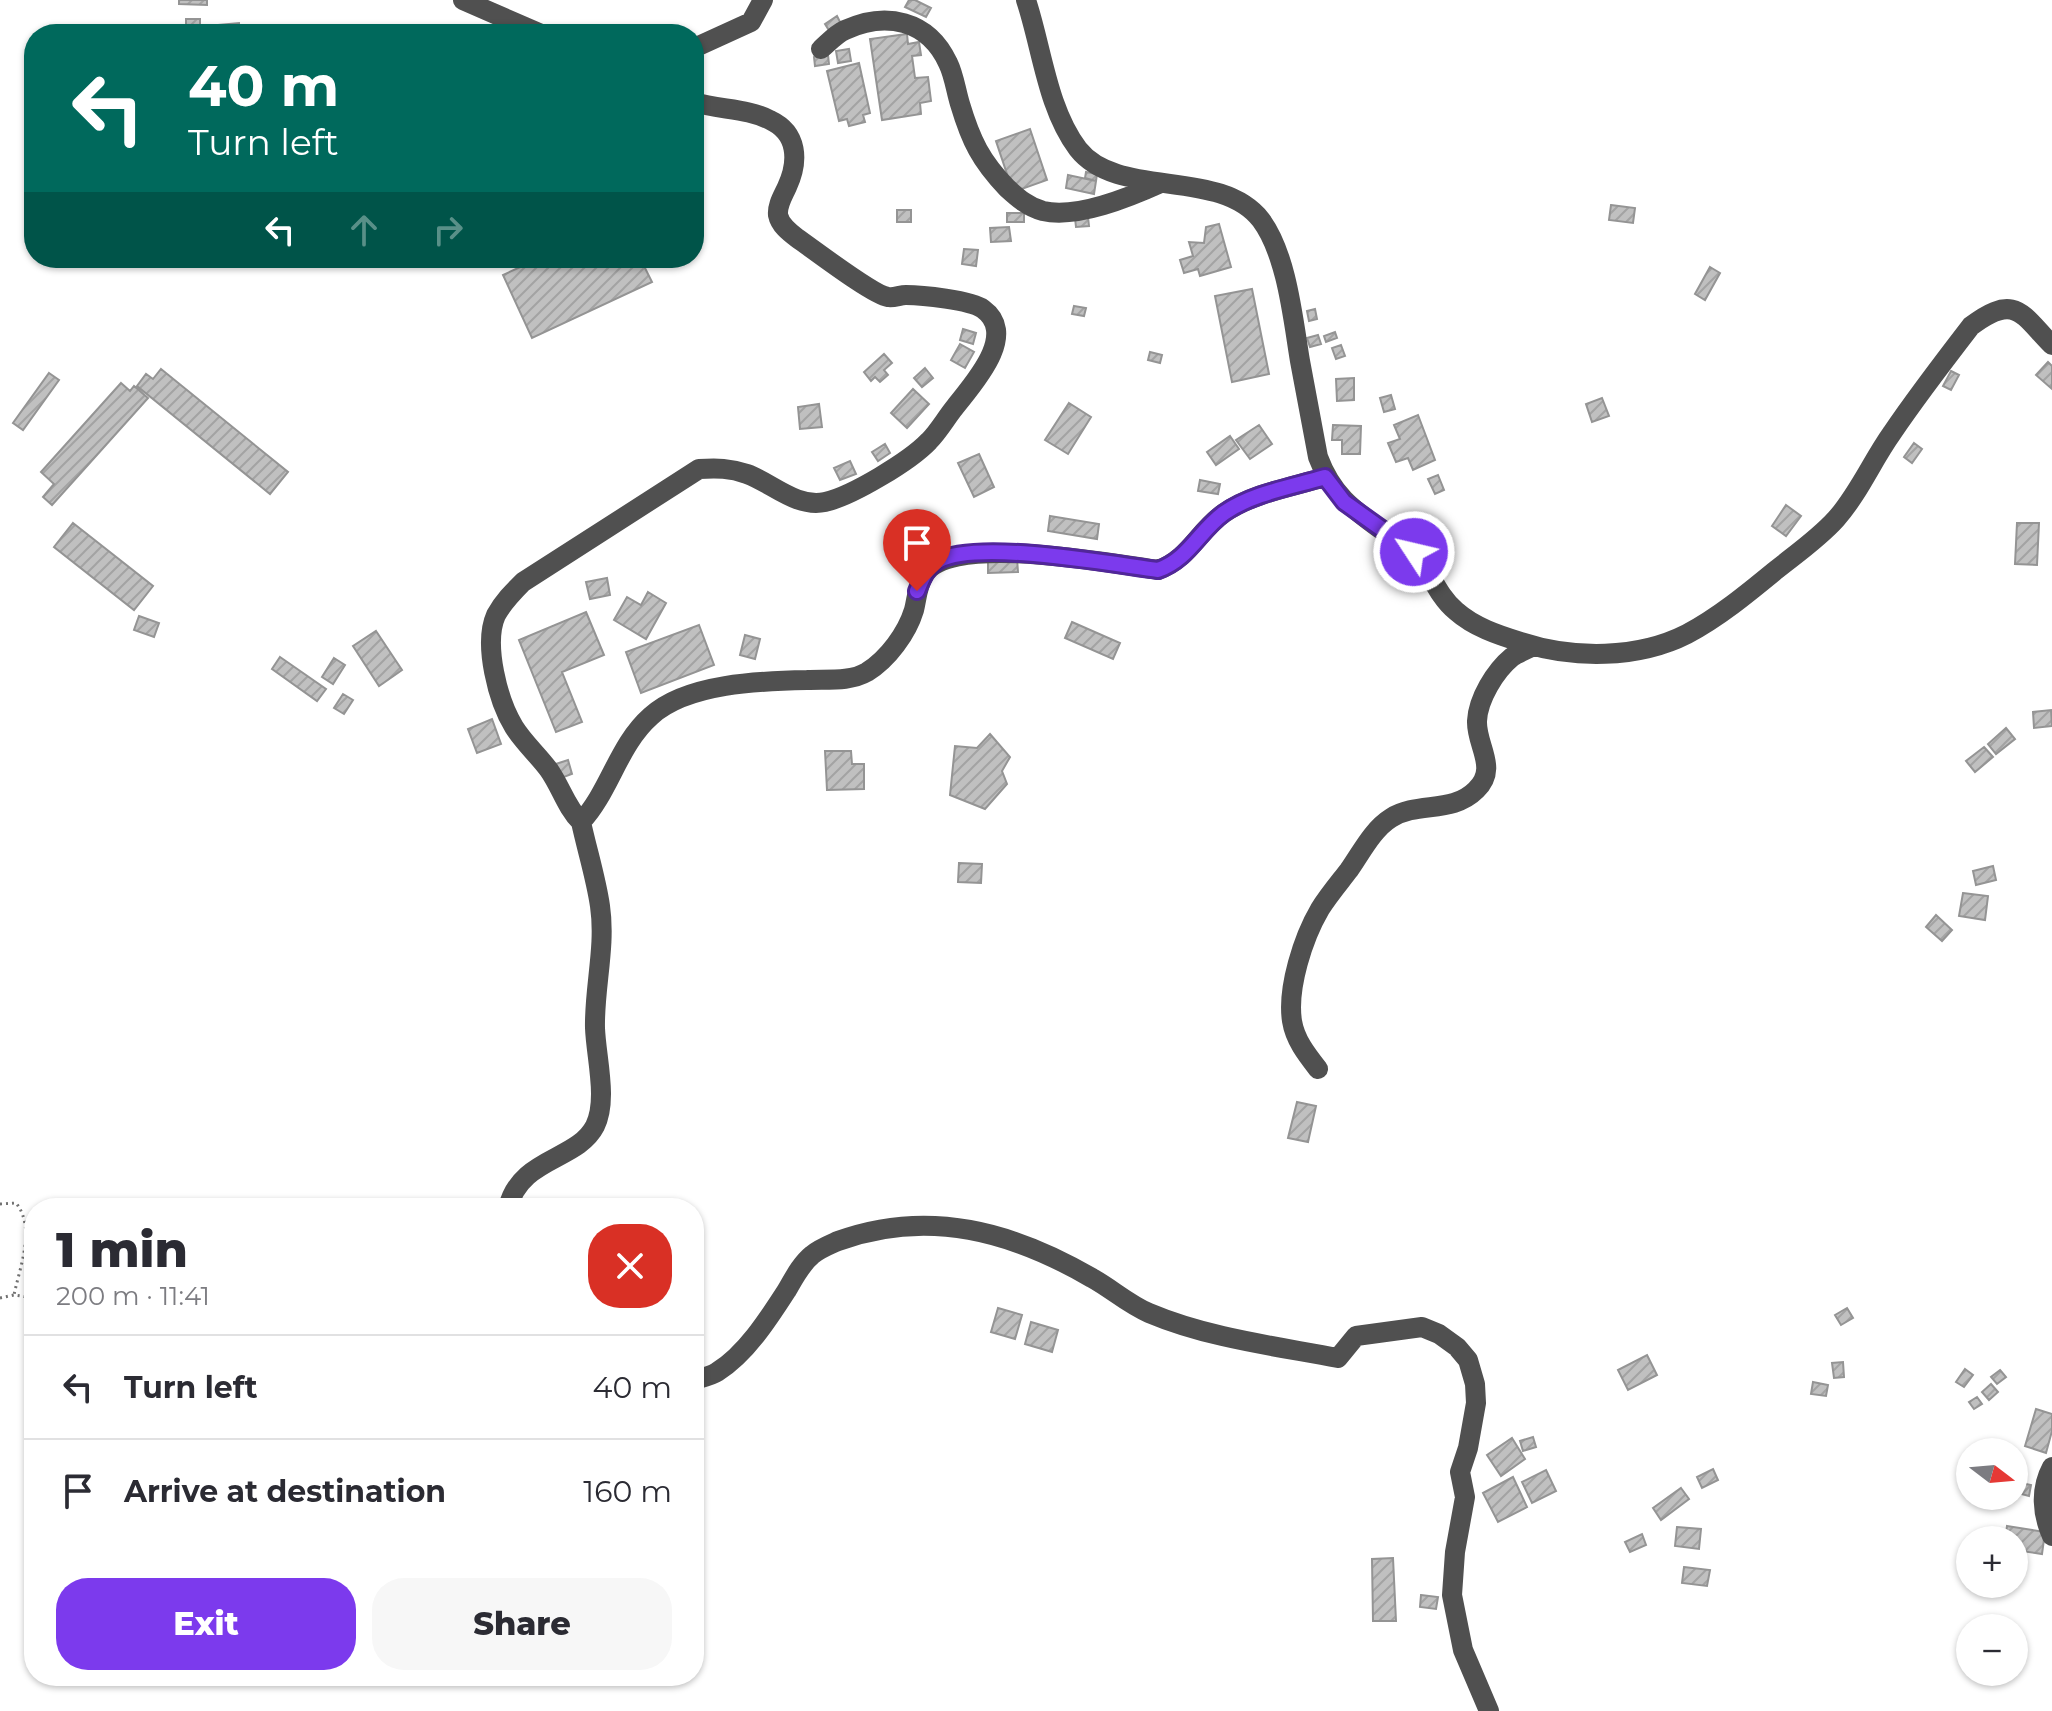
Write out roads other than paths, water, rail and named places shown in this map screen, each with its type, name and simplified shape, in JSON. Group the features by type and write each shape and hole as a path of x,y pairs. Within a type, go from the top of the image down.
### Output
{"street":[{"path":"463,0 518,24"},
{"path":"704,43 751,22 763,0"},
{"path":"1026,0 1049,85 1069,136 1081,153 1098,165 1126,176 1227,194 1253,213 1270,236 1278,254 1318,457 1325,477 1344,502 1414,552 1441,596 1455,611 1498,635 1557,652 1609,653 1666,642 1686,634 1757,585 1835,520 1862,484 1890,435 1971,326 1986,315 2011,309 2024,314 2052,345"},
{"path":"821,49 843,31 877,20 905,21 929,36 948,63 964,118 984,164 1020,201 1044,211 1067,212 1101,205 1131,197 1161,183"},
{"path":"512,1198 526,1177 580,1142 595,1126 600,1077 595,1028 600,907 581,822 572,813 549,771 512,725 494,675 490,638 503,602 523,582 699,469 727,468 750,475 800,501 823,503 858,489 929,442 979,377 993,352 997,334 992,319 982,308 960,300 907,295 887,297 860,282 795,236 783,226 778,214 795,163 795,148 787,132 772,120 754,114 704,105"},
{"path":"581,822 592,810 628,743 651,715 677,700 713,688 849,678 866,672 883,658 904,633 925,572 939,560 1013,552 1158,570 1173,564 1188,552 1206,528 1246,500 1325,477"},
{"path":"1318,1069 1300,1045 1292,1021 1299,959 1320,909 1376,832 1390,818 1406,811 1457,803 1486,778 1487,763 1477,721 1485,694 1500,669 1513,656 1533,646"},
{"path":"704,1377 716,1374 735,1357 768,1318 811,1255 842,1240 885,1228 912,1225 963,1228 1008,1237 1094,1279 1150,1314 1228,1337 1338,1358 1356,1336 1422,1327 1439,1334 1468,1360 1475,1384 1476,1403 1460,1472 1465,1497 1455,1552 1452,1595 1463,1650 1489,1711"},
{"path":"2052,1467 2047,1476 2043,1502 2052,1536"}]}
